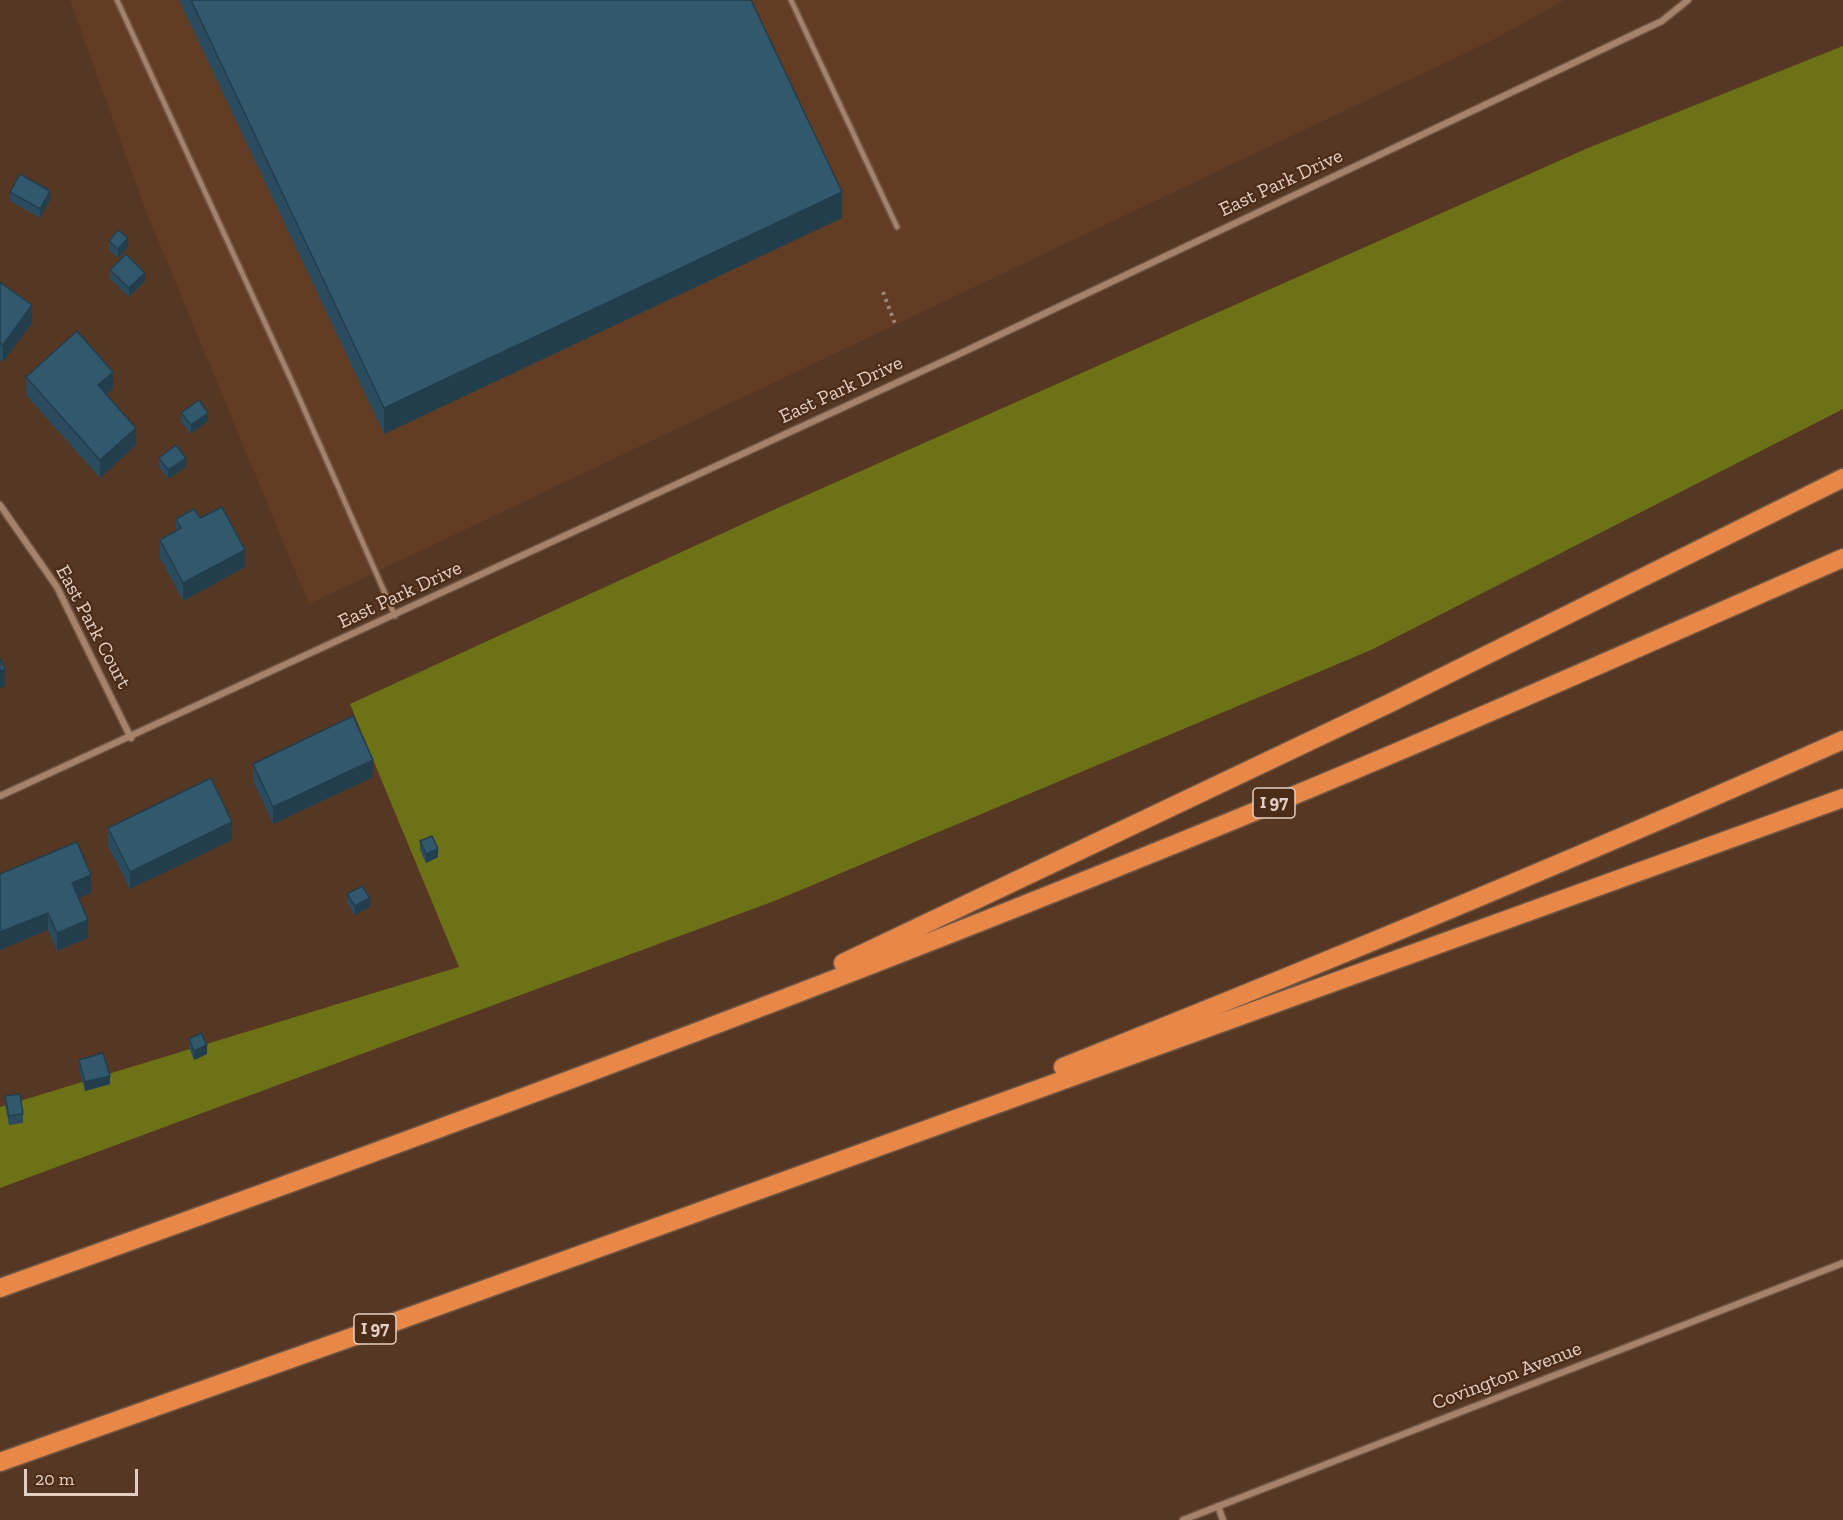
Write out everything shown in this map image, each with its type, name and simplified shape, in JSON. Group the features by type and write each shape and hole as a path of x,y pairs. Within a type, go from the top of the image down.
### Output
{"highway":[{"path":"699,1031 1400,698 1843,478"},
{"name":"I 97","path":"0,1288 357,1160 699,1031 1239,818 1843,558"},
{"name":"I 97","path":"0,1462 750,1193 1304,971 1680,813 1843,740"},
{"path":"750,1193 1843,798"}],"street":[{"name":"East Park Drive","path":"0,796 131,738 957,355 1662,21 1688,0"},
{"name":"East Park Court","path":"0,506 57,586 131,738"},
{"name":"Covington Avenue","path":"1183,1520 1843,1263"},
{"path":"1218,1506 1223,1520"}],"lane":[{"path":"117,0 293,384 395,616"},
{"path":"791,0 897,227"}],"path":[{"path":"883,292 895,324"}],"shaded area":[{"path":"70,0 1565,0 1491,41 309,604 144,206"},
{"path":"1843,46 1843,409 1371,650 777,900 0,1188 0,1107 459,967 350,704 771,511 1588,148"}],"building":[{"path":"191,0 751,0 842,192 384,408"},
{"path":"20,174 50,191 40,209 10,192"},
{"path":"118,230 128,238 118,249 109,241"},
{"path":"126,254 145,273 129,288 110,270"},
{"path":"0,282 32,305 3,345 0,343"},
{"path":"77,331 113,372 98,385 136,428 100,460 26,377"},
{"path":"199,400 208,413 191,425 181,413"},
{"path":"176,445 186,458 168,470 159,458"},
{"path":"222,507 245,550 183,583 160,540 181,528 176,519 194,509 200,518"},
{"path":"0,658 5,669 0,671"},
{"path":"353,716 373,760 273,807 253,764"},
{"path":"211,778 232,822 130,872 108,828"},
{"path":"432,836 438,849 426,854 420,841"},
{"path":"77,842 91,875 72,883 88,920 57,933 48,913 0,932 0,874"},
{"path":"362,886 370,898 355,906 347,894"},
{"path":"201,1033 207,1045 194,1051 189,1039"},
{"path":"103,1053 110,1076 85,1082 79,1060"},
{"path":"20,1094 23,1114 9,1116 5,1096"}]}
